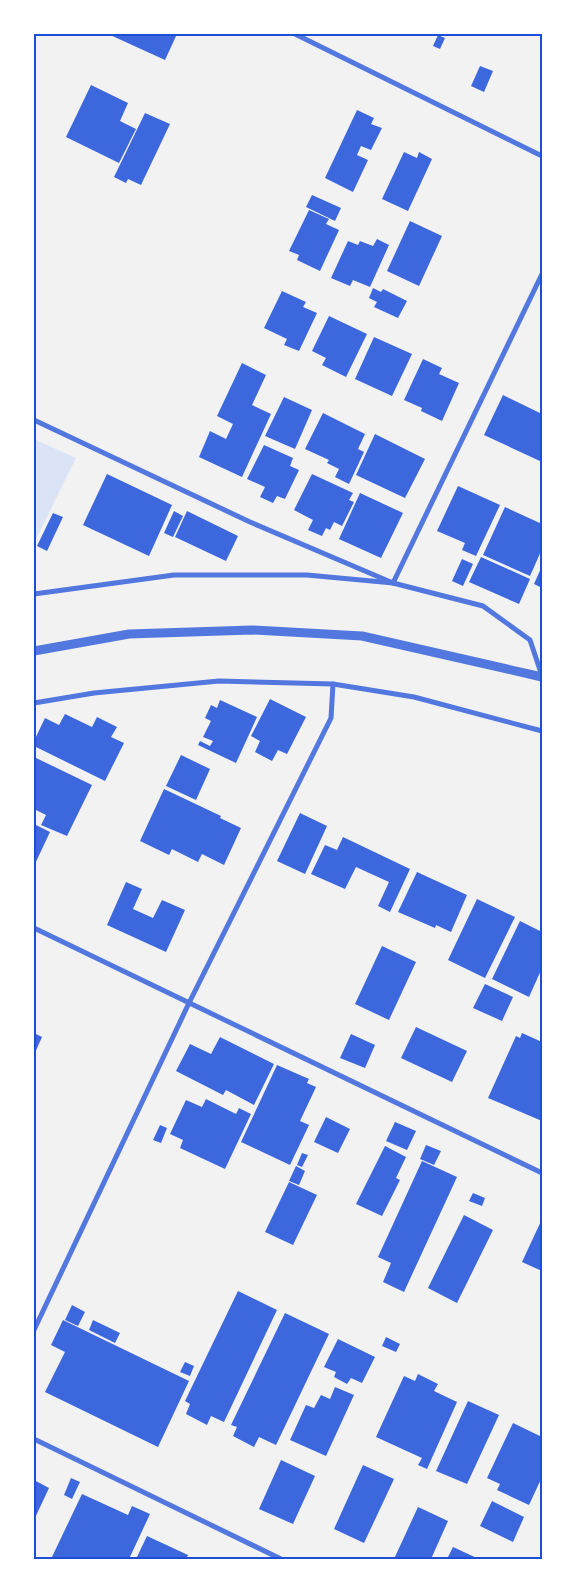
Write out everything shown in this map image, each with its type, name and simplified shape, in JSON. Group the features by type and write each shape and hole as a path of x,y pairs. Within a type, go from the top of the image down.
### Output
{"street":[{"path":"295,34 542,156"},
{"path":"393,583 542,274"},
{"path":"34,420 250,522 393,583 483,606 530,640 542,676"},
{"path":"34,594 174,575 307,575 393,583"},
{"path":"34,651 129,634 252,630 362,636 542,676"},
{"path":"34,703 94,693 219,681 333,684 414,697 542,730"},
{"path":"34,1330 189,1003 331,718 333,684"},
{"path":"34,928 542,1174"},
{"path":"34,1439 281,1559"}],"shaded area":[{"path":"34,439 76,458 34,543"}],"building":[{"path":"108,34 177,34 165,60"},
{"path":"438,35 445,38 440,49 433,46"},
{"path":"480,66 493,71 484,92 471,86"},
{"path":"91,85 128,103 120,121 136,129 119,163 66,137"},
{"path":"357,110 374,118 371,124 382,128 371,150 361,146 357,155 368,160 353,192 325,178"},
{"path":"145,113 170,124 141,185 128,179 126,183 114,177"},
{"path":"404,152 417,158 419,152 432,159 408,211 382,199"},
{"path":"312,195 341,208 335,221 306,207"},
{"path":"309,210 329,219 326,224 339,230 320,271 297,260 299,255 289,251"},
{"path":"410,221 442,236 419,286 387,271"},
{"path":"377,239 389,245 370,287 353,280 350,286 331,278 348,241 358,245 360,241 373,246"},
{"path":"373,288 381,292 383,289 407,301 398,318 374,307 377,302 369,298"},
{"path":"282,291 306,302 303,307 317,313 299,351 284,345 287,339 264,328"},
{"path":"329,316 367,334 346,377 322,365 326,358 312,351"},
{"path":"374,337 412,354 392,396 355,379"},
{"path":"423,359 442,368 439,374 459,383 442,421 421,411 422,408 404,400"},
{"path":"242,363 266,375 252,405 271,414 242,477 199,457 210,431 226,439 233,424 217,416"},
{"path":"503,395 542,414 542,462 484,435"},
{"path":"284,397 312,410 295,449 265,436"},
{"path":"323,413 365,434 358,449 364,452 349,484 335,477 339,469 327,463 329,460 305,449"},
{"path":"375,434 425,459 405,498 356,475"},
{"path":"264,445 293,458 290,466 299,470 285,499 277,496 273,503 260,497 265,487 247,479"},
{"path":"107,474 172,505 149,556 83,525"},
{"path":"312,474 353,493 349,500 354,502 342,526 334,522 330,530 326,528 322,536 308,530 313,520 294,510"},
{"path":"458,486 500,505 476,556 462,550 465,543 437,531"},
{"path":"360,493 403,513 381,558 339,539"},
{"path":"505,507 542,524 542,549 530,576 483,555"},
{"path":"174,511 183,516 173,537 164,533"},
{"path":"187,511 238,536 226,561 175,537"},
{"path":"53,513 63,517 47,551 37,546"},
{"path":"481,557 530,579 519,604 469,582"},
{"path":"462,559 473,564 463,586 452,581"},
{"path":"542,566 542,588 534,584"},
{"path":"270,699 306,717 287,754 278,750 272,761 255,752 260,741 251,736"},
{"path":"220,700 257,717 236,763 198,745 200,741 210,746 213,741 203,737 211,721 205,718 211,705 217,708"},
{"path":"65,714 92,727 97,717 117,727 111,737 124,743 105,781 34,746 34,741 45,718 59,725"},
{"path":"181,755 210,769 196,800 166,786"},
{"path":"34,757 92,785 67,836 41,825 46,815 34,809"},
{"path":"164,789 221,816 220,818 241,828 224,865 202,854 198,862 172,849 169,855 140,841"},
{"path":"300,813 327,826 305,874 277,861"},
{"path":"34,824 50,832 34,866"},
{"path":"343,837 410,869 390,912 378,906 389,882 356,867 345,889 311,874 325,845 337,850"},
{"path":"417,872 467,895 451,932 436,925 435,928 398,912"},
{"path":"126,882 142,889 133,909 153,918 162,900 185,910 166,952 107,925"},
{"path":"477,899 515,917 485,978 448,960"},
{"path":"520,921 542,932 542,968 529,997 492,979"},
{"path":"382,946 416,962 389,1020 355,1004"},
{"path":"485,984 513,997 502,1021 473,1008"},
{"path":"416,1027 467,1051 452,1082 401,1058"},
{"path":"34,1033 42,1037 34,1055"},
{"path":"522,1033 542,1042 542,1121 488,1098 516,1036 520,1038"},
{"path":"351,1034 375,1045 365,1068 340,1058"},
{"path":"220,1037 274,1064 254,1105 226,1090 223,1095 176,1071 190,1044 211,1054"},
{"path":"277,1065 309,1079 307,1083 316,1087 300,1121 309,1125 290,1165 241,1142"},
{"path":"206,1099 236,1114 239,1108 251,1114 225,1169 180,1148 183,1140 170,1134 186,1100 202,1107"},
{"path":"326,1117 350,1129 338,1153 314,1142"},
{"path":"395,1122 416,1131 407,1150 386,1141"},
{"path":"160,1125 167,1128 161,1143 153,1140"},
{"path":"426,1145 441,1151 434,1165 420,1159"},
{"path":"385,1146 406,1157 396,1178 400,1180 382,1216 356,1204"},
{"path":"302,1153 308,1155 302,1167 297,1165"},
{"path":"422,1161 457,1177 404,1292 383,1282 391,1263 378,1257"},
{"path":"296,1166 305,1171 299,1185 289,1181"},
{"path":"289,1182 317,1195 293,1245 265,1232"},
{"path":"473,1193 485,1198 482,1206 469,1201"},
{"path":"464,1215 493,1230 457,1303 428,1288"},
{"path":"542,1219 542,1271 522,1262"},
{"path":"238,1291 277,1310 224,1422 211,1416 207,1425 186,1414 190,1404 185,1401"},
{"path":"72,1305 85,1312 78,1326 65,1320"},
{"path":"285,1313 329,1334 276,1445 259,1437 254,1447 233,1436 237,1427 231,1425"},
{"path":"63,1320 189,1381 158,1447 45,1392 65,1352 51,1345"},
{"path":"93,1320 120,1333 115,1343 89,1330"},
{"path":"386,1337 400,1344 396,1352 382,1346"},
{"path":"338,1339 375,1357 362,1383 351,1378 347,1384 334,1377 336,1372 324,1367"},
{"path":"185,1362 194,1366 190,1376 180,1372"},
{"path":"418,1374 438,1384 434,1391 457,1402 427,1469 418,1465 422,1458 376,1437 404,1376 415,1381"},
{"path":"335,1387 354,1395 326,1456 290,1440 306,1405 314,1408 321,1395 330,1399"},
{"path":"468,1401 499,1415 467,1484 436,1471"},
{"path":"513,1423 542,1437 542,1477 529,1505 497,1490 500,1484 487,1478"},
{"path":"281,1460 315,1476 293,1524 259,1509"},
{"path":"363,1465 394,1479 364,1543 334,1529"},
{"path":"71,1478 80,1482 72,1499 64,1495"},
{"path":"34,1480 49,1488 34,1520"},
{"path":"82,1494 128,1515 132,1506 150,1514 129,1559 51,1559"},
{"path":"492,1501 524,1517 513,1542 480,1526"},
{"path":"418,1507 448,1521 431,1559 394,1559"},
{"path":"147,1536 188,1555 186,1559 136,1559"},
{"path":"453,1547 479,1559 447,1559"}]}
